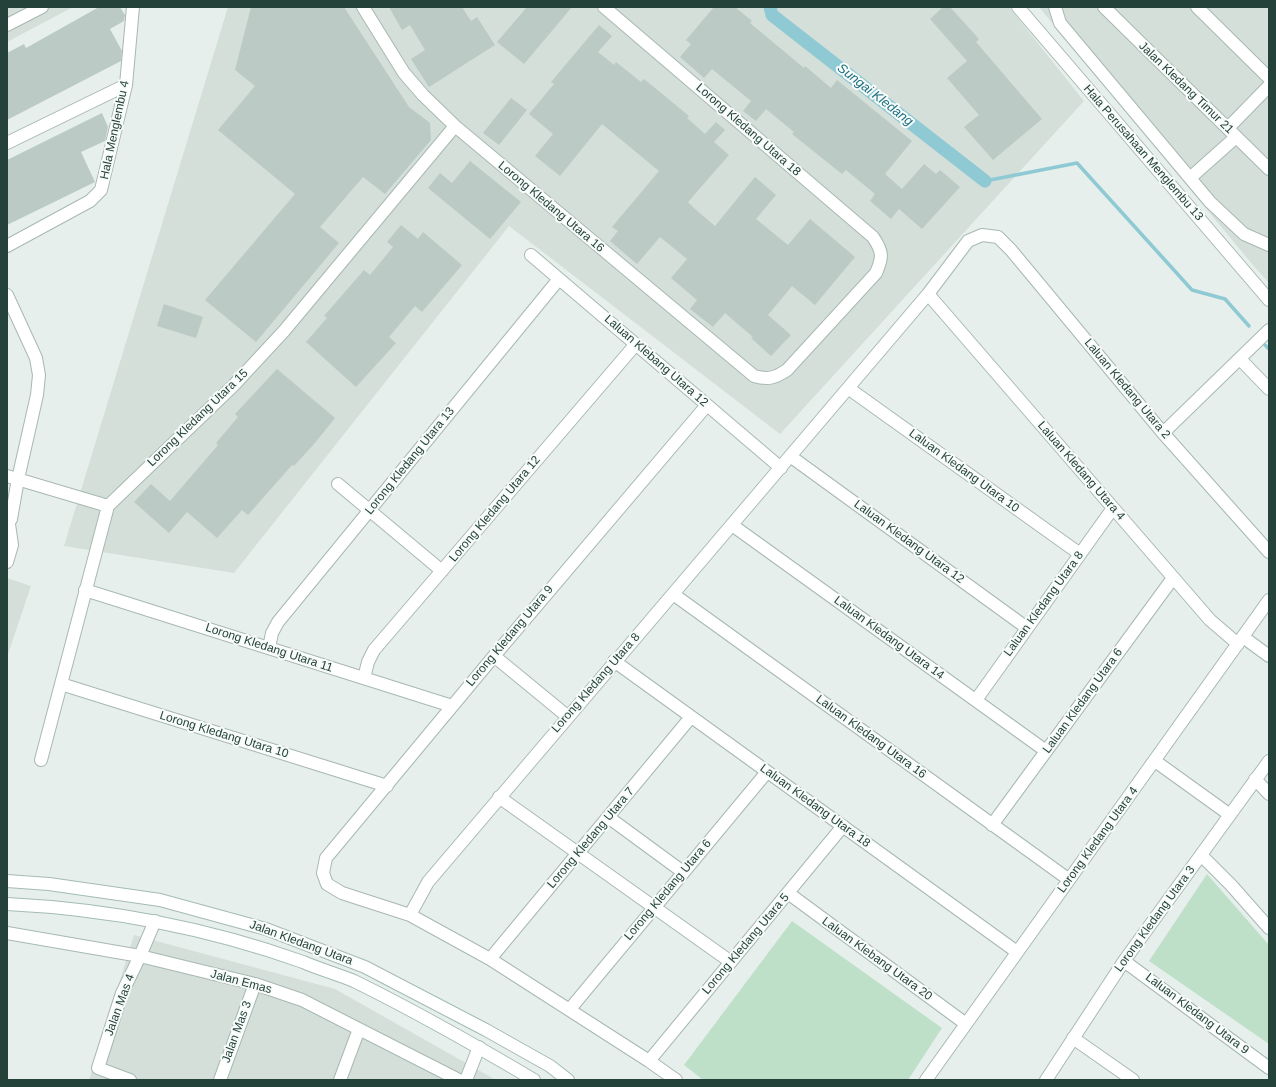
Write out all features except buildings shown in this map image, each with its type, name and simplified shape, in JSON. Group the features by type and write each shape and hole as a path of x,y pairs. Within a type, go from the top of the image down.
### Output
{"street":[{"path":"7,26 42,7"},
{"name":"Hala Menglembu 4","path":"7,246 90,201 101,190 126,85 133,7"},
{"name":"Lorong Kledang Utara 16","path":"363,7 404,73 423,95 455,126 754,376 766,379"},
{"name":"Lorong Kledang Utara 18","path":"604,7 873,237 880,248 882,259 876,273 787,370 777,378 766,379"},
{"name":"Hala Perusahaan Menglembu 13","path":"1018,7 1269,300"},
{"path":"1055,7 1060,22 1210,202 1244,234 1269,245"},
{"name":"Jalan Kledang Timur 21","path":"1104,7 1269,169"},
{"path":"1197,7 1269,78"},
{"path":"7,143 126,85"},
{"path":"1228,128 1269,86"},
{"name":"Lorong Kledang Utara 15","path":"108,506 233,386 284,331 455,126"},
{"path":"1190,178 1236,137"},
{"name":"Lorong Kledang Utara 8","path":"410,915 428,882 567,716 781,468 928,294 968,241 982,235"},
{"name":"Laluan Kledang Utara 2","path":"982,235 998,237 1011,250 1163,433 1269,552"},
{"name":"Laluan Klebang Utara 12","path":"531,255 781,468"},
{"name":"Lorong Kledang Utara 13","path":"269,648 272,633 278,622 559,278"},
{"name":"Laluan Kledang Utara 4","path":"928,294 1210,620 1269,656"},
{"path":"7,295 36,358 39,375 37,395 12,477 8,525 12,545 7,562"},
{"path":"1163,433 1269,330"},
{"name":"Lorong Kledang Utara 12","path":"364,678 368,662 374,650 636,344"},
{"path":"1240,359 1269,389"},
{"name":"Laluan Kledang Utara 10","path":"848,388 1080,554"},
{"name":"Lorong Kledang Utara 9","path":"410,915 342,893 327,884 323,873 326,858 494,656 707,405"},
{"name":"Laluan Kledang Utara 12","path":"790,456 1027,628"},
{"path":"12,477 108,506 41,760"},
{"path":"338,484 442,571"},
{"name":"Laluan Kledang Utara 8","path":"976,700 1113,508"},
{"name":"Laluan Kledang Utara 14","path":"732,525 1046,751"},
{"name":"Laluan Kledang Utara 6","path":"992,825 1173,578"},
{"name":"Lorong Kledang Utara 11","path":"85,590 452,706"},
{"name":"Laluan Kledang Utara 16","path":"673,594 1068,879"},
{"name":"Lorong Kledang Utara 4","path":"926,1080 1068,879 1155,761 1269,600"},
{"path":"494,656 567,716"},
{"name":"Laluan Kledang Utara 18","path":"614,661 1017,952"},
{"name":"Lorong Kledang Utara 10","path":"61,684 387,786"},
{"name":"Lorong Kledang Utara 7","path":"490,959 691,717"},
{"path":"1155,761 1230,815"},
{"name":"Lorong Kledang Utara 3","path":"1046,1080 1124,961 1269,761"},
{"name":"Lorong Kledang Utara 6","path":"570,1009 767,772"},
{"path":"1255,779 1269,794"},
{"path":"499,797 731,962"},
{"path":"608,817 683,872"},
{"name":"Lorong Kledang Utara 5","path":"649,1061 843,826"},
{"path":"1201,855 1231,885 1269,928"},
{"name":"Jalan Kledang Utara","path":"7,880 49,884 160,900 266,929 365,967 486,1030 550,1066 568,1080"},
{"name":"Laluan Klebang Utara 20","path":"788,893 966,1024"},
{"name":"Jalan Kledang Utara","path":"7,904 48,906 155,921 259,947 352,981 479,1047 534,1080"},
{"path":"410,915 490,959 570,1009 676,1080"},
{"name":"Jalan Mas 4","path":"130,1080 98,1068 122,993 155,921"},
{"name":"Jalan Emas","path":"7,933 140,956 255,984 302,1000 459,1080"},
{"name":"Laluan Kledang Utara 9","path":"1124,961 1269,1068"},
{"name":"Jalan Mas 3","path":"220,1080 255,984"},
{"path":"340,1080 359,1029"},
{"path":"1073,1038 1133,1080"},
{"path":"466,1080 479,1047"}],"shaded area":[{"path":"7,7 73,7 7,42"},
{"path":"228,7 1009,7 1084,101 780,434 509,226 234,573 64,546"},
{"path":"1039,7 1269,7 1269,283 1252,264"},
{"path":"7,578 31,586 7,657"},
{"path":"134,935 335,989 496,1080 89,1080"}],"green space":[{"path":"1207,874 1269,945 1269,1044 1149,961"},
{"path":"792,921 942,1028 908,1080 703,1080 684,1065"}],"waterway":[{"name":"Sungai Kledang","path":"770,7 772,15 985,181"},
{"path":"985,181 1077,163 1192,290 1225,299 1249,326"},
{"path":"1265,345 1269,349"}]}
